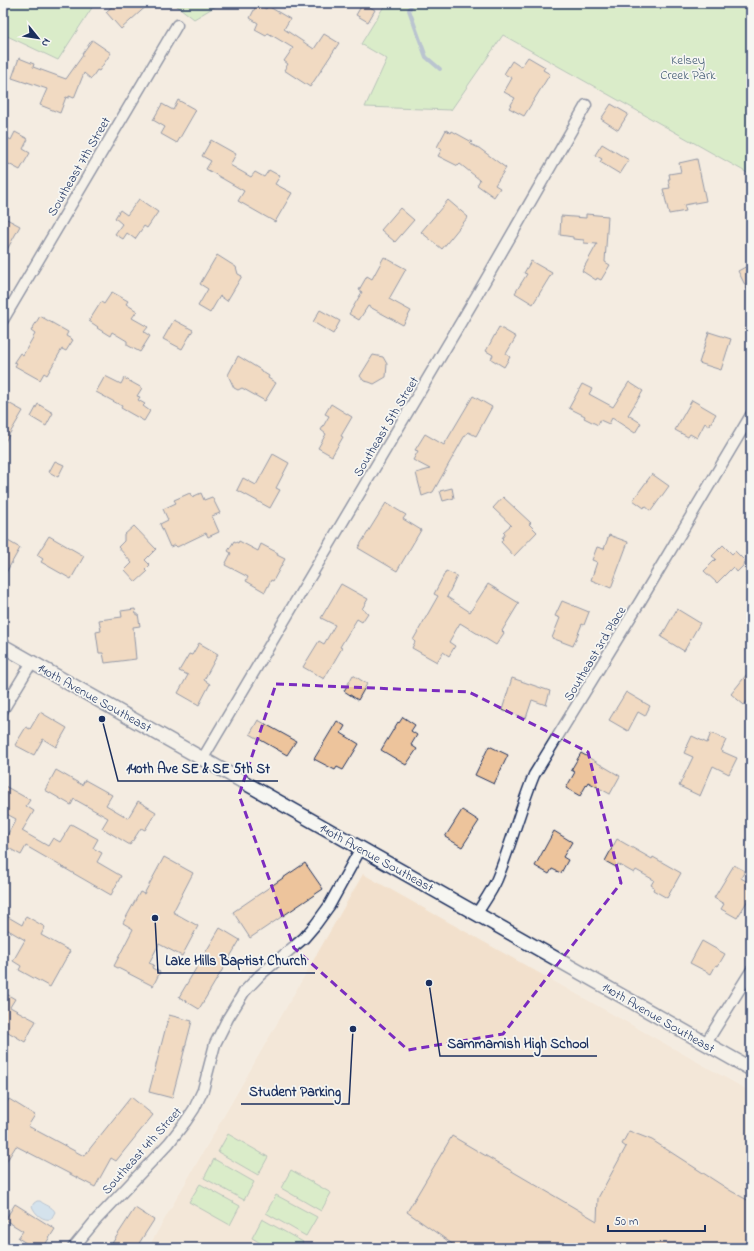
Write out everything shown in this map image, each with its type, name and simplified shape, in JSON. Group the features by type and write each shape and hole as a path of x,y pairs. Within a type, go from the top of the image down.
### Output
{"street":[{"name":"Southeast 7th Street","path":"3,320 177,25"},
{"name":"Southeast 5th Street","path":"203,758 473,301 586,105"},
{"name":"Southeast 3rd Place","path":"477,914 496,880 534,775 641,600 751,414"},
{"name":"140th Avenue Southeast","path":"3,646 751,1069"},
{"path":"3,710 32,662"},
{"name":"Southeast 4th Street","path":"73,1248 96,1220 169,1143 186,1122 203,1090 215,1044 228,1018 244,992 260,975 304,938 316,924 329,906 361,848"},
{"path":"706,1043 751,972"}],"highlighted area":[{"path":"276,684 469,692 588,752 621,883 503,1034 408,1050 294,948 239,795"}],"shaded area":[{"path":"363,874 751,1092 751,1248 148,1248"}],"green space":[{"path":"3,3 95,3 58,60 3,34"},
{"path":"177,3 221,3 194,19 176,5"},
{"name":"Kelsey Creek Park","path":"386,3 751,3 751,175 503,35 451,110 365,107 387,59 361,44"},
{"path":"228,1134 268,1157 258,1175 218,1152"},
{"path":"214,1159 254,1182 244,1200 204,1178"},
{"path":"291,1170 331,1193 321,1211 281,1188"},
{"path":"200,1184 240,1206 230,1225 189,1202"},
{"path":"276,1195 317,1217 306,1236 266,1213"},
{"path":"262,1219 303,1242 299,1248 269,1248 252,1238"}],"water":[{"path":"37,1201 40,1201 54,1210 55,1212 51,1219 42,1218 35,1212 32,1206"}],"building":[{"path":"116,3 150,3 121,29 106,12"},
{"path":"363,3 375,10 368,22 356,15"},
{"path":"257,4 266,9 268,6 290,19 284,29 314,49 324,34 339,43 310,87 284,70 288,64 284,61 293,48 268,33 266,36 255,30 258,23 250,18"},
{"path":"92,40 111,53 99,71 97,70 91,79 84,73 74,98 69,96 69,98 66,97 60,113 40,105 47,89 12,78 19,58 34,64 33,67 66,79"},
{"path":"528,57 545,67 543,70 550,74 524,116 509,108 515,98 504,92 512,78 504,74 512,61 521,67"},
{"path":"178,100 196,110 177,143 161,134 165,127 153,120 162,104 173,110"},
{"path":"611,104 628,114 618,130 601,119"},
{"path":"446,130 451,133 452,131 472,142 470,144 479,148 506,168 495,185 500,188 494,197 477,185 480,180 460,164 458,166 438,156 442,149 437,147"},
{"path":"15,132 28,139 23,149 30,153 20,170 3,161 3,135 11,140"},
{"path":"211,140 236,154 230,165 251,177 255,172 264,177 269,170 280,176 275,184 292,193 275,222 238,201 244,191 206,169 211,161 202,156"},
{"path":"602,144 629,160 620,174 600,162 602,159 595,155"},
{"path":"697,159 706,201 684,205 686,211 669,214 663,189 670,188 668,179 670,179 669,174 681,172 679,163"},
{"path":"139,199 158,212 147,228 144,226 135,239 127,233 123,239 115,234 122,224 115,218 120,210 127,215"},
{"path":"448,200 468,217 442,249 421,232"},
{"path":"400,208 414,220 395,242 381,230"},
{"path":"586,214 608,216 605,262 610,265 601,280 597,278 596,280 582,271 597,244 584,243 584,240 573,239 573,237 560,235 561,216 586,218"},
{"path":"3,217 20,226 3,257"},
{"path":"217,255 236,267 238,274 242,276 227,301 220,296 210,313 198,306 208,289 200,284"},
{"path":"384,257 406,269 389,299 411,311 403,325 368,306 359,320 349,314 362,292 359,290 367,276 372,279"},
{"path":"531,261 552,273 533,304 515,293 527,274 524,273"},
{"path":"751,264 751,297 738,271"},
{"path":"112,292 128,301 126,304 137,311 132,318 148,327 144,332 150,336 140,352 127,345 127,341 112,332 110,336 89,321 101,302 104,304"},
{"path":"320,310 340,321 333,334 313,322"},
{"path":"40,316 68,332 66,336 73,340 66,351 62,349 47,375 44,373 40,380 15,366 17,363 14,362 20,353 23,355 35,334 31,331"},
{"path":"174,320 193,330 182,349 163,339"},
{"path":"499,327 516,337 506,354 510,357 504,367 491,359 493,355 486,351"},
{"path":"709,332 731,339 721,370 699,363"},
{"path":"373,355 383,357 387,364 386,377 374,384 364,381 360,376"},
{"path":"238,356 261,370 269,376 268,378 276,383 265,401 242,388 238,390 234,388 228,375"},
{"path":"105,376 121,384 124,378 142,388 137,396 140,397 138,400 145,404 143,406 150,411 144,421 121,408 122,406 96,392"},
{"path":"629,382 643,391 628,415 641,423 635,433 612,418 609,424 600,420 598,425 569,408 582,384 592,389 589,394 613,407"},
{"path":"473,396 492,407 476,436 468,432 464,437 433,492 422,496 416,473 430,469 413,460 418,451 415,450 425,434 444,445"},
{"path":"3,400 23,411 3,445"},
{"path":"692,400 716,414 709,426 705,423 697,438 690,434 688,437 675,430"},
{"path":"38,404 53,413 46,426 31,417"},
{"path":"331,404 352,417 332,456 318,448 326,434 321,430 329,416 325,414"},
{"path":"273,454 289,463 276,488 280,490 270,508 237,490 243,478 256,485"},
{"path":"55,461 64,465 58,477 49,472"},
{"path":"652,474 669,486 651,511 633,500"},
{"path":"452,488 454,498 443,501 440,491"},
{"path":"190,493 192,497 201,493 204,500 212,497 220,513 212,516 219,532 208,537 206,533 177,547 175,545 170,547 160,524 168,520 163,509 176,503 174,500"},
{"path":"503,497 531,523 529,524 537,532 514,556 501,542 505,534 503,532 511,525 493,508"},
{"path":"386,503 406,515 403,519 421,530 397,571 358,548"},
{"path":"134,526 156,549 145,560 150,565 145,570 147,572 136,582 125,570 132,563 118,547 124,541 124,535"},
{"path":"609,535 628,542 611,588 591,580 597,562 592,560 597,547 604,549"},
{"path":"49,536 84,556 71,579 41,562 43,559 37,555"},
{"path":"3,538 20,548 3,578"},
{"path":"234,541 238,543 239,541 258,551 261,544 278,553 277,555 285,559 265,592 246,581 248,577 225,565 231,553 228,551"},
{"path":"723,545 732,554 735,551 744,560 743,566 737,572 733,567 717,583 704,571 716,559 712,556"},
{"path":"446,571 457,576 447,597 470,612 488,584 519,603 502,631 504,633 496,645 460,623 449,642 455,646 449,656 443,652 437,662 412,648 415,642 413,640 438,596 434,594"},
{"path":"341,584 368,599 362,609 368,613 362,622 357,619 340,647 342,648 324,679 303,667 319,641 324,644 335,625 321,618"},
{"path":"562,601 589,612 584,625 582,624 573,646 552,638 560,618 555,616"},
{"path":"135,609 136,614 138,614 140,626 133,627 136,659 105,663 103,653 99,653 96,632 101,631 99,620 122,617 121,611"},
{"path":"677,609 700,623 684,651 661,637"},
{"path":"199,643 218,654 204,680 210,684 199,705 178,693 188,675 179,671 189,654 192,655"},
{"path":"751,669 751,697 744,705 731,694"},
{"path":"353,675 367,684 358,700 344,691"},
{"path":"512,678 550,691 546,705 532,700 526,718 502,710"},
{"path":"626,692 650,706 645,716 638,712 628,731 609,720"},
{"path":"40,712 67,728 56,747 43,739 34,755 15,745 26,727 30,729"},
{"path":"403,717 415,725 411,731 417,735 411,745 417,749 406,765 381,750 398,722 399,723"},
{"path":"258,720 296,741 287,755 250,734"},
{"path":"337,721 345,726 341,733 359,744 343,770 337,767 335,770 314,759"},
{"path":"711,733 726,740 721,751 737,758 729,774 713,766 700,796 679,786 693,757 684,753 692,736 707,743"},
{"path":"489,746 508,755 494,784 475,775"},
{"path":"581,753 620,776 610,794 588,782 580,796 566,788 575,772 571,770"},
{"path":"56,770 82,785 85,780 112,795 106,805 128,818 138,801 156,812 145,830 141,828 130,845 102,828 108,818 74,799 71,805 45,790"},
{"path":"3,785 30,800 26,806 34,811 22,831 48,846 53,838 60,842 71,824 98,839 93,848 102,853 97,862 121,876 111,895 26,846 21,855 3,845 16,819 3,812"},
{"path":"462,810 479,821 462,847 445,837"},
{"path":"554,831 572,842 563,857 568,860 561,873 552,869 549,874 535,866"},
{"path":"617,839 652,859 653,857 681,873 667,898 653,890 654,887 651,885 654,880 636,870 634,873 618,864 616,867 605,861"},
{"path":"164,857 193,873 173,912 198,926 182,956 159,944 149,963 154,965 152,968 160,972 153,986 114,966 133,929 123,923 140,892 144,894"},
{"path":"305,863 323,889 250,938 233,912"},
{"path":"734,865 745,871 741,878 751,884 751,902 748,900 737,918 721,909 724,904 714,898"},
{"path":"3,914 22,925 26,916 45,927 41,935 70,951 50,987 19,970 21,966 13,961 25,940 3,927"},
{"path":"220,928 240,940 199,1009 179,997"},
{"path":"702,941 725,954 711,974 690,963"},
{"path":"3,992 15,999 10,1007 36,1021 25,1042 3,1029"},
{"path":"169,1015 192,1021 172,1098 149,1092"},
{"path":"131,1097 153,1115 116,1161 111,1158 95,1187 16,1146 3,1167 3,1109 9,1099 35,1115 28,1126 84,1156"},
{"path":"629,1131 652,1140 731,1191 751,1202 751,1248 458,1248 407,1212 452,1136 597,1221 598,1198 626,1147 622,1144"},
{"path":"15,1204 55,1229 43,1248 34,1248 18,1238 23,1231 5,1220"},
{"path":"135,1208 154,1220 136,1248 109,1248"}],"waterway":[{"path":"412,3 409,10 426,57 440,69"}],"place":[{"name":"140th Ave SE & SE 5th St","path":"102,719"},
{"name":"Lake Hills Baptist Church","path":"155,918"},
{"name":"Sammamish High School","path":"429,983"},
{"name":"Student Parking","path":"353,1029"}]}
